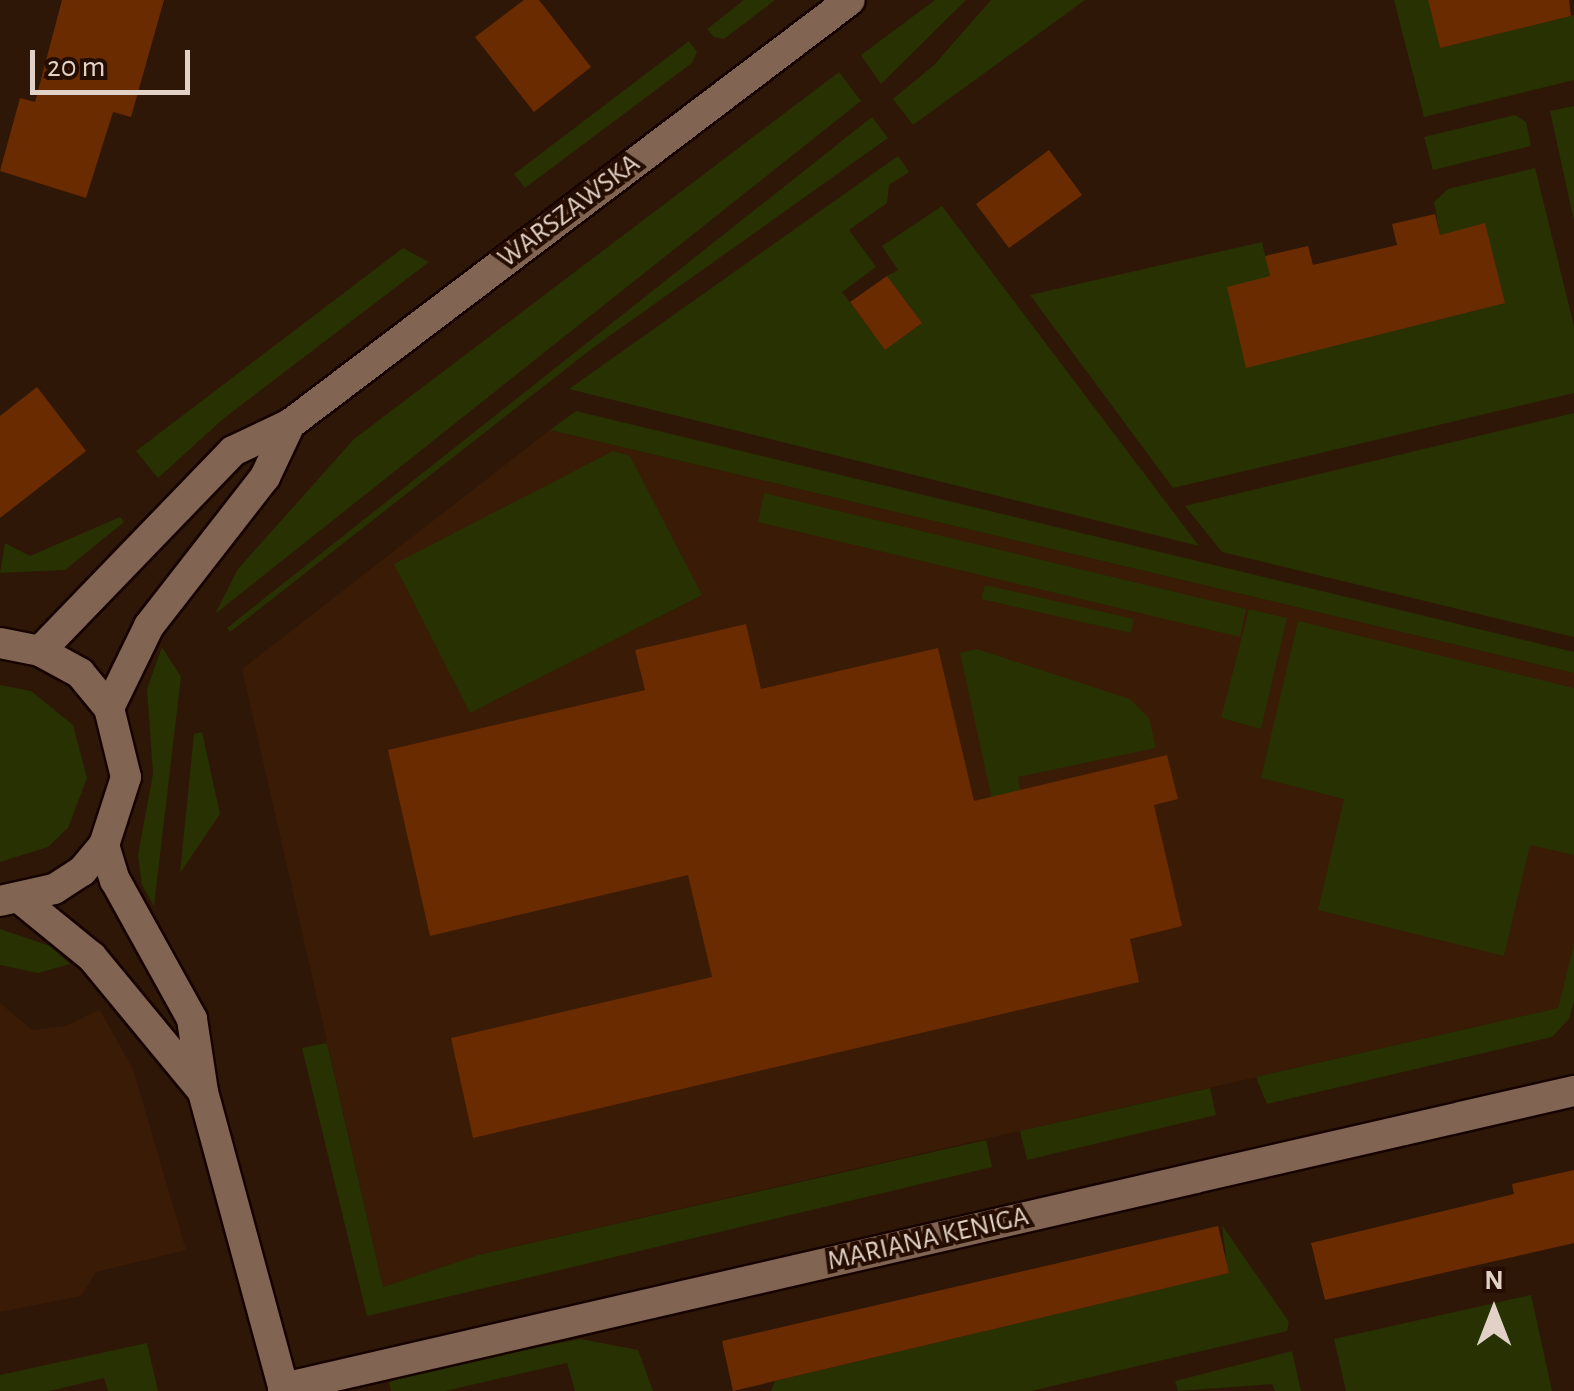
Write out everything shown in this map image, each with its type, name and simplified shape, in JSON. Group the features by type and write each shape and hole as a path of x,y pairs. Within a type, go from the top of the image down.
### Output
{"street":[{"name":"WARSZAWSKA","path":"40,651 233,451 290,424 850,0"},
{"name":"WARSZAWSKA","path":"109,708 149,626 265,477 290,424"},
{"path":"0,643 40,651 80,673 109,708 126,777 104,844 54,890 11,901"},
{"name":"MARIANA KENIGA","path":"104,844 115,880 192,1020 204,1092 283,1390 1574,1090"},
{"name":"MARIANA KENIGA","path":"11,901 92,957 204,1092"}],"shaded area":[{"path":"550,430 1574,673 1574,943 1558,1008 478,1255 383,1287 242,669"},
{"path":"0,1003 32,1030 65,1026 100,1010 133,1069 186,1250 96,1272 81,1296 0,1312"}],"green space":[{"path":"744,0 775,0 724,39 714,37 707,29"},
{"path":"935,0 966,0 881,84 861,55"},
{"path":"991,0 1085,0 913,125 893,99 934,65"},
{"path":"1394,0 1428,0 1440,48 1574,15 1574,80 1424,117"},
{"path":"689,41 697,52 692,63 525,188 514,174"},
{"path":"839,72 861,101 215,614 238,569 354,439"},
{"path":"1574,106 1574,221 1550,111"},
{"path":"1515,115 1526,122 1531,146 1433,170 1424,137"},
{"path":"872,117 888,138 594,347 230,632 227,628"},
{"path":"898,156 909,172 889,185 887,203 849,230 876,267 842,292 885,349 922,323 887,276 898,270 882,246 942,206 1199,546 569,389"},
{"path":"1535,168 1574,326 1574,393 1173,488 1030,295 1262,242 1270,276 1246,367 1485,224 1440,235 1434,202 1448,189"},
{"path":"403,248 429,262 223,419 158,478 136,451"},
{"path":"576,411 1574,652 1574,673 550,430"},
{"path":"1574,413 1574,637 1222,552 1185,506"},
{"path":"613,451 630,456 702,595 470,713 394,564"},
{"path":"764,493 1246,609 1240,637 758,522"},
{"path":"120,517 124,522 65,570 0,573 5,543 30,556"},
{"path":"985,585 1134,619 1131,633 981,599"},
{"path":"1249,609 1287,618 1261,729 1221,718"},
{"path":"1298,621 1574,688 1574,855 1530,845 1504,956 1318,910 1344,799 1261,778"},
{"path":"162,647 181,677 154,906 142,885 138,855 153,774 147,689"},
{"path":"977,649 1130,699 1149,718 1156,748 1018,777 1024,808 995,814 960,653"},
{"path":"0,685 31,691 73,725 87,778 68,828 48,847 0,862"},
{"path":"202,732 220,814 180,873 194,734"},
{"path":"0,929 50,946 70,964 38,973 0,965"},
{"path":"1574,943 1574,1001 1569,1019 1552,1037 1267,1104 1256,1077 1558,1008"},
{"path":"327,1043 383,1287 478,1255 986,1140 992,1167 367,1316 302,1048"},
{"path":"1210,1088 1216,1115 1027,1160 1020,1131"},
{"path":"1222,1225 1289,1322 1287,1331 1031,1391 771,1391 775,1381 1228,1273"},
{"path":"1531,1295 1552,1391 1346,1391 1334,1339"},
{"path":"581,1339 638,1350 653,1391 575,1391 567,1363 445,1391 391,1391 389,1382 421,1369"},
{"path":"147,1343 158,1391 108,1391 104,1378 49,1391 0,1391 0,1375"},
{"path":"1292,1351 1301,1391 1275,1391 1272,1384 1178,1391 1175,1381"}],"building":[{"path":"62,0 164,0 131,117 113,112 86,198 0,171 20,98 35,102"},
{"path":"524,0 539,0 591,67 534,112 475,37"},
{"path":"1428,0 1569,0 1571,16 1440,48"},
{"path":"1049,150 1082,195 1009,248 976,204"},
{"path":"1435,214 1440,235 1485,223 1505,303 1246,368 1227,287 1270,276 1265,256 1308,246 1313,265 1397,245 1392,224"},
{"path":"887,276 922,323 885,350 850,302"},
{"path":"37,387 86,451 0,518 0,416"},
{"path":"746,624 761,689 938,648 974,801 1167,755 1178,799 1154,805 1182,926 1130,939 1139,982 473,1138 451,1038 712,977 688,875 430,936 388,750 645,690 635,650"},
{"path":"1574,1170 1574,1243 1325,1300 1311,1243 1514,1194 1512,1184"},
{"path":"1218,1226 1229,1273 733,1391 722,1341"}]}
